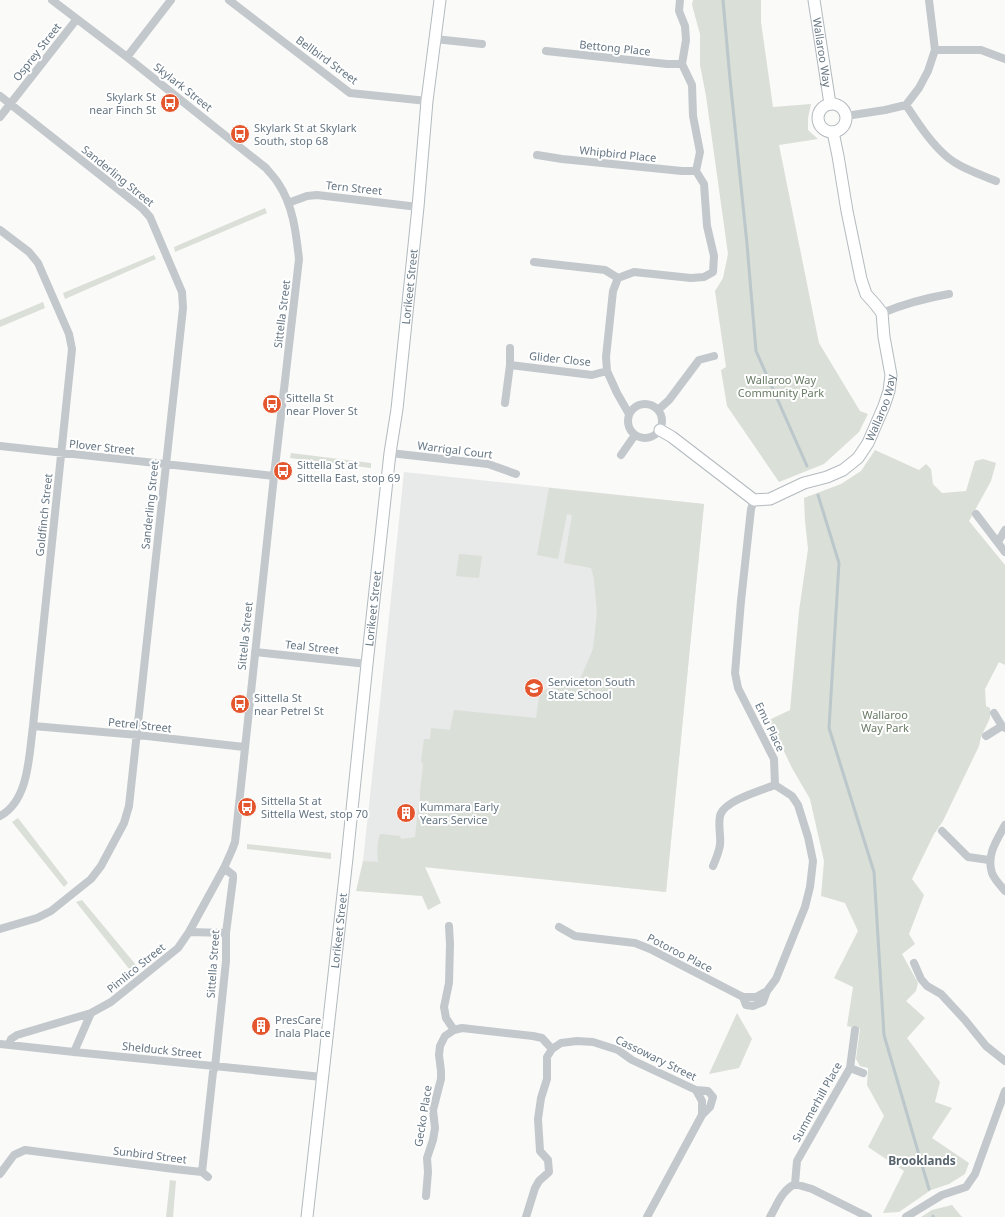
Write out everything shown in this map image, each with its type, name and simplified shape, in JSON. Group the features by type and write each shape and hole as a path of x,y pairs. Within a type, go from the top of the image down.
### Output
{"street":[{"name":"Skylark Street","path":"52,0 76,20 127,57 266,168 278,184 288,203"},
{"path":"127,57 172,0"},
{"name":"Bellbird Street","path":"229,0 350,93 428,101"},
{"name":"Lorikeet Street","path":"307,1217 347,858 366,664 397,401 440,0"},
{"path":"629,414 607,371 606,357 613,291 618,278 634,272 691,278 704,277 713,272 714,256 707,226 704,184 696,171 700,152 693,116 692,85 682,64 686,40 685,26 679,11 680,0"},
{"name":"Wallaroo Way","path":"814,0 830,104"},
{"path":"846,116 906,105 919,88 928,71 935,50 929,0"},
{"name":"Osprey Street","path":"0,117 76,20"},
{"path":"435,39 482,44"},
{"path":"935,50 982,50 1005,59"},
{"name":"Bettong Place","path":"546,51 667,64 682,64"},
{"name":"Sanderling Street","path":"0,96 142,208 150,217 182,292 182,308 138,735 129,806 124,824 101,866 91,879 51,911 37,918 0,928"},
{"path":"830,104 834,104 842,109 846,116 844,125 837,131 833,132 824,130 818,122 818,117 822,109 830,104"},
{"path":"906,105 932,142 947,157 970,170 996,181"},
{"path":"833,132 847,211 861,279 866,294 882,313 901,305 926,298 949,294"},
{"name":"Whipbird Place","path":"537,155 577,161 696,171"},
{"name":"Tern Street","path":"288,203 307,196 317,195 418,207"},
{"name":"Sittella Street","path":"215,1066 226,961 226,933 233,875 224,868 235,842 244,748 299,259 296,228 288,203"},
{"name":"Goldfinch Street","path":"0,230 29,252 38,263 69,334 72,349 27,772 21,795 8,812 0,816"},
{"path":"534,262 605,270 618,278"},
{"name":"Wallaroo Way","path":"754,500 770,499 804,484 843,470 858,458 868,444 884,406 891,375 884,337 882,313"},
{"path":"505,404 510,366 510,348"},
{"path":"658,410 669,400 699,360 714,356"},
{"name":"Glider Close","path":"510,366 592,375 607,371"},
{"path":"643,404 649,404 658,410 661,415 662,419 660,430 654,436 648,438 642,438 635,435 631,431 628,424 629,414 635,407 643,404"},
{"path":"660,430 672,437 754,500"},
{"path":"621,455 635,435"},
{"name":"Plover Street","path":"0,446 61,454 274,476"},
{"name":"Warrigal Court","path":"390,453 488,464 516,474"},
{"name":"Emu Place","path":"754,500 751,509 735,673 738,688 774,759 775,785"},
{"path":"976,514 1005,552"},
{"path":"998,542 1005,530"},
{"name":"Teal Street","path":"255,652 366,664"},
{"path":"986,736 1003,727 994,713"},
{"name":"Petrel Street","path":"33,726 138,735 244,748"},
{"path":"714,866 720,845 720,814 725,807 733,801 775,785"},
{"name":"Potoroo Place","path":"559,927 575,936 635,943 657,952 743,997 756,997 767,991 776,979 805,907 810,887 813,861 808,837 798,805 792,796 775,785"},
{"path":"1005,825 993,847 989,860 992,874 1005,891"},
{"path":"942,831 968,857 989,860"},
{"name":"Pimlico Street","path":"9,1045 10,1039 17,1035 91,1013 111,1002 178,948 189,932 224,868"},
{"path":"449,926 449,983 444,1007 446,1018 454,1030 462,1028 542,1038 552,1049 547,1057 547,1079 541,1098 538,1120 540,1151 548,1160 549,1172 539,1181 535,1188 526,1217"},
{"path":"189,932 226,933"},
{"path":"914,963 921,979 928,986 941,994 986,1046 1005,1061"},
{"path":"74,1052 91,1013"},
{"name":"Gecko Place","path":"426,1196 428,1172 427,1158 435,1128 433,1110 441,1079 439,1055 440,1046 445,1036 454,1030"},
{"name":"Summerhill Place","path":"795,1184 797,1161 850,1068 855,1030"},
{"name":"Cassowary Street","path":"552,1049 562,1043 577,1040 593,1042 618,1050 632,1060 696,1090 702,1101 702,1114"},
{"name":"Shelduck Street","path":"0,1044 322,1077"},
{"name":"Sunbird Street","path":"0,1174 14,1155 25,1150 174,1169 205,1175 213,1072 215,1066"},
{"path":"850,1068 863,1073"},
{"path":"647,1217 702,1114 710,1107 713,1097 708,1091 696,1090"},
{"path":"906,1217 942,1195 966,1186 975,1174 1005,1091"},
{"path":"770,1217 789,1186 795,1184 812,1189 868,1217"}],"shaded area":[{"name":"Serviceton South State School","path":"404,472 704,504 666,892 363,861"}],"green space":[{"name":"Wallaroo Way Community Park","path":"693,0 761,0 761,22 773,107 811,104 808,118 808,130 818,139 779,145 819,343 860,411 868,414 859,432 824,464 779,482 727,406 721,370 726,367 715,291 723,278 728,254 706,96 700,65 700,34 692,5"},
{"path":"265,208 267,213 175,252 174,247"},
{"path":"154,255 156,259 65,299 63,293"},
{"path":"43,302 45,308 0,327 0,320"},
{"name":"Wallaroo Way Park","path":"875,450 919,470 926,464 931,469 933,484 942,493 966,491 975,461 983,459 996,463 991,481 969,521 1005,565 1005,665 999,662 985,689 986,706 990,708 990,718 981,737 979,746 943,821 934,834 912,879 924,895 909,934 915,944 902,954 918,983 916,991 906,1001 925,1018 907,1038 940,1082 935,1102 952,1108 932,1138 969,1163 965,1174 949,1184 931,1190 899,1212 883,1213 904,1171 868,1147 884,1116 867,1085 868,1068 860,1066 856,1059 860,1029 847,1026 853,987 834,978 858,931 845,903 821,896 824,861 810,799 792,768 769,720 790,710 799,611 808,549 804,498 841,484 861,471"},
{"path":"291,453 371,463 371,468 290,458"},
{"path":"549,488 704,504 666,892 425,867 441,903 428,910 422,896 356,891 363,861 378,862 378,841 380,834 400,836 401,839 415,837 418,809 420,809 420,791 423,765 421,761 424,739 430,739 431,728 450,730 454,710 536,718 540,691 578,684 593,649 597,613 594,579 591,568 564,563 572,515 567,514 558,559 537,555"},
{"path":"459,554 482,556 479,578 456,576"},
{"path":"18,818 68,883 64,887 12,822"},
{"path":"247,844 331,853 331,859 247,849"},
{"path":"82,900 136,965 130,970 76,902"},
{"path":"737,1013 752,1039 739,1068 709,1074"},
{"path":"170,1180 176,1181 173,1217 166,1217"},
{"path":"952,1205 963,1217 921,1217 932,1210"}],"waterway":[{"path":"723,0 756,351 807,466"},
{"path":"818,495 839,563 829,728 874,872 884,1035 929,1189"}],"place":[{"name":"Skylark St near Finch St","path":"170,103"},
{"name":"Skylark St at Skylark South, stop 68","path":"240,134"},
{"name":"Sittella St near Plover St","path":"272,404"},
{"name":"Sittella St at Sittella East, stop 69","path":"283,471"},
{"name":"Serviceton South State School","path":"534,688"},
{"name":"Sittella St near Petrel St","path":"240,704"},
{"name":"Sittella St at Sittella West, stop 70","path":"247,807"},
{"name":"Kummara Early Years Service","path":"406,813"},
{"name":"PresCare Inala Place","path":"261,1026"}],"district":[{"name":"Brooklands","path":"922,1161"}]}
